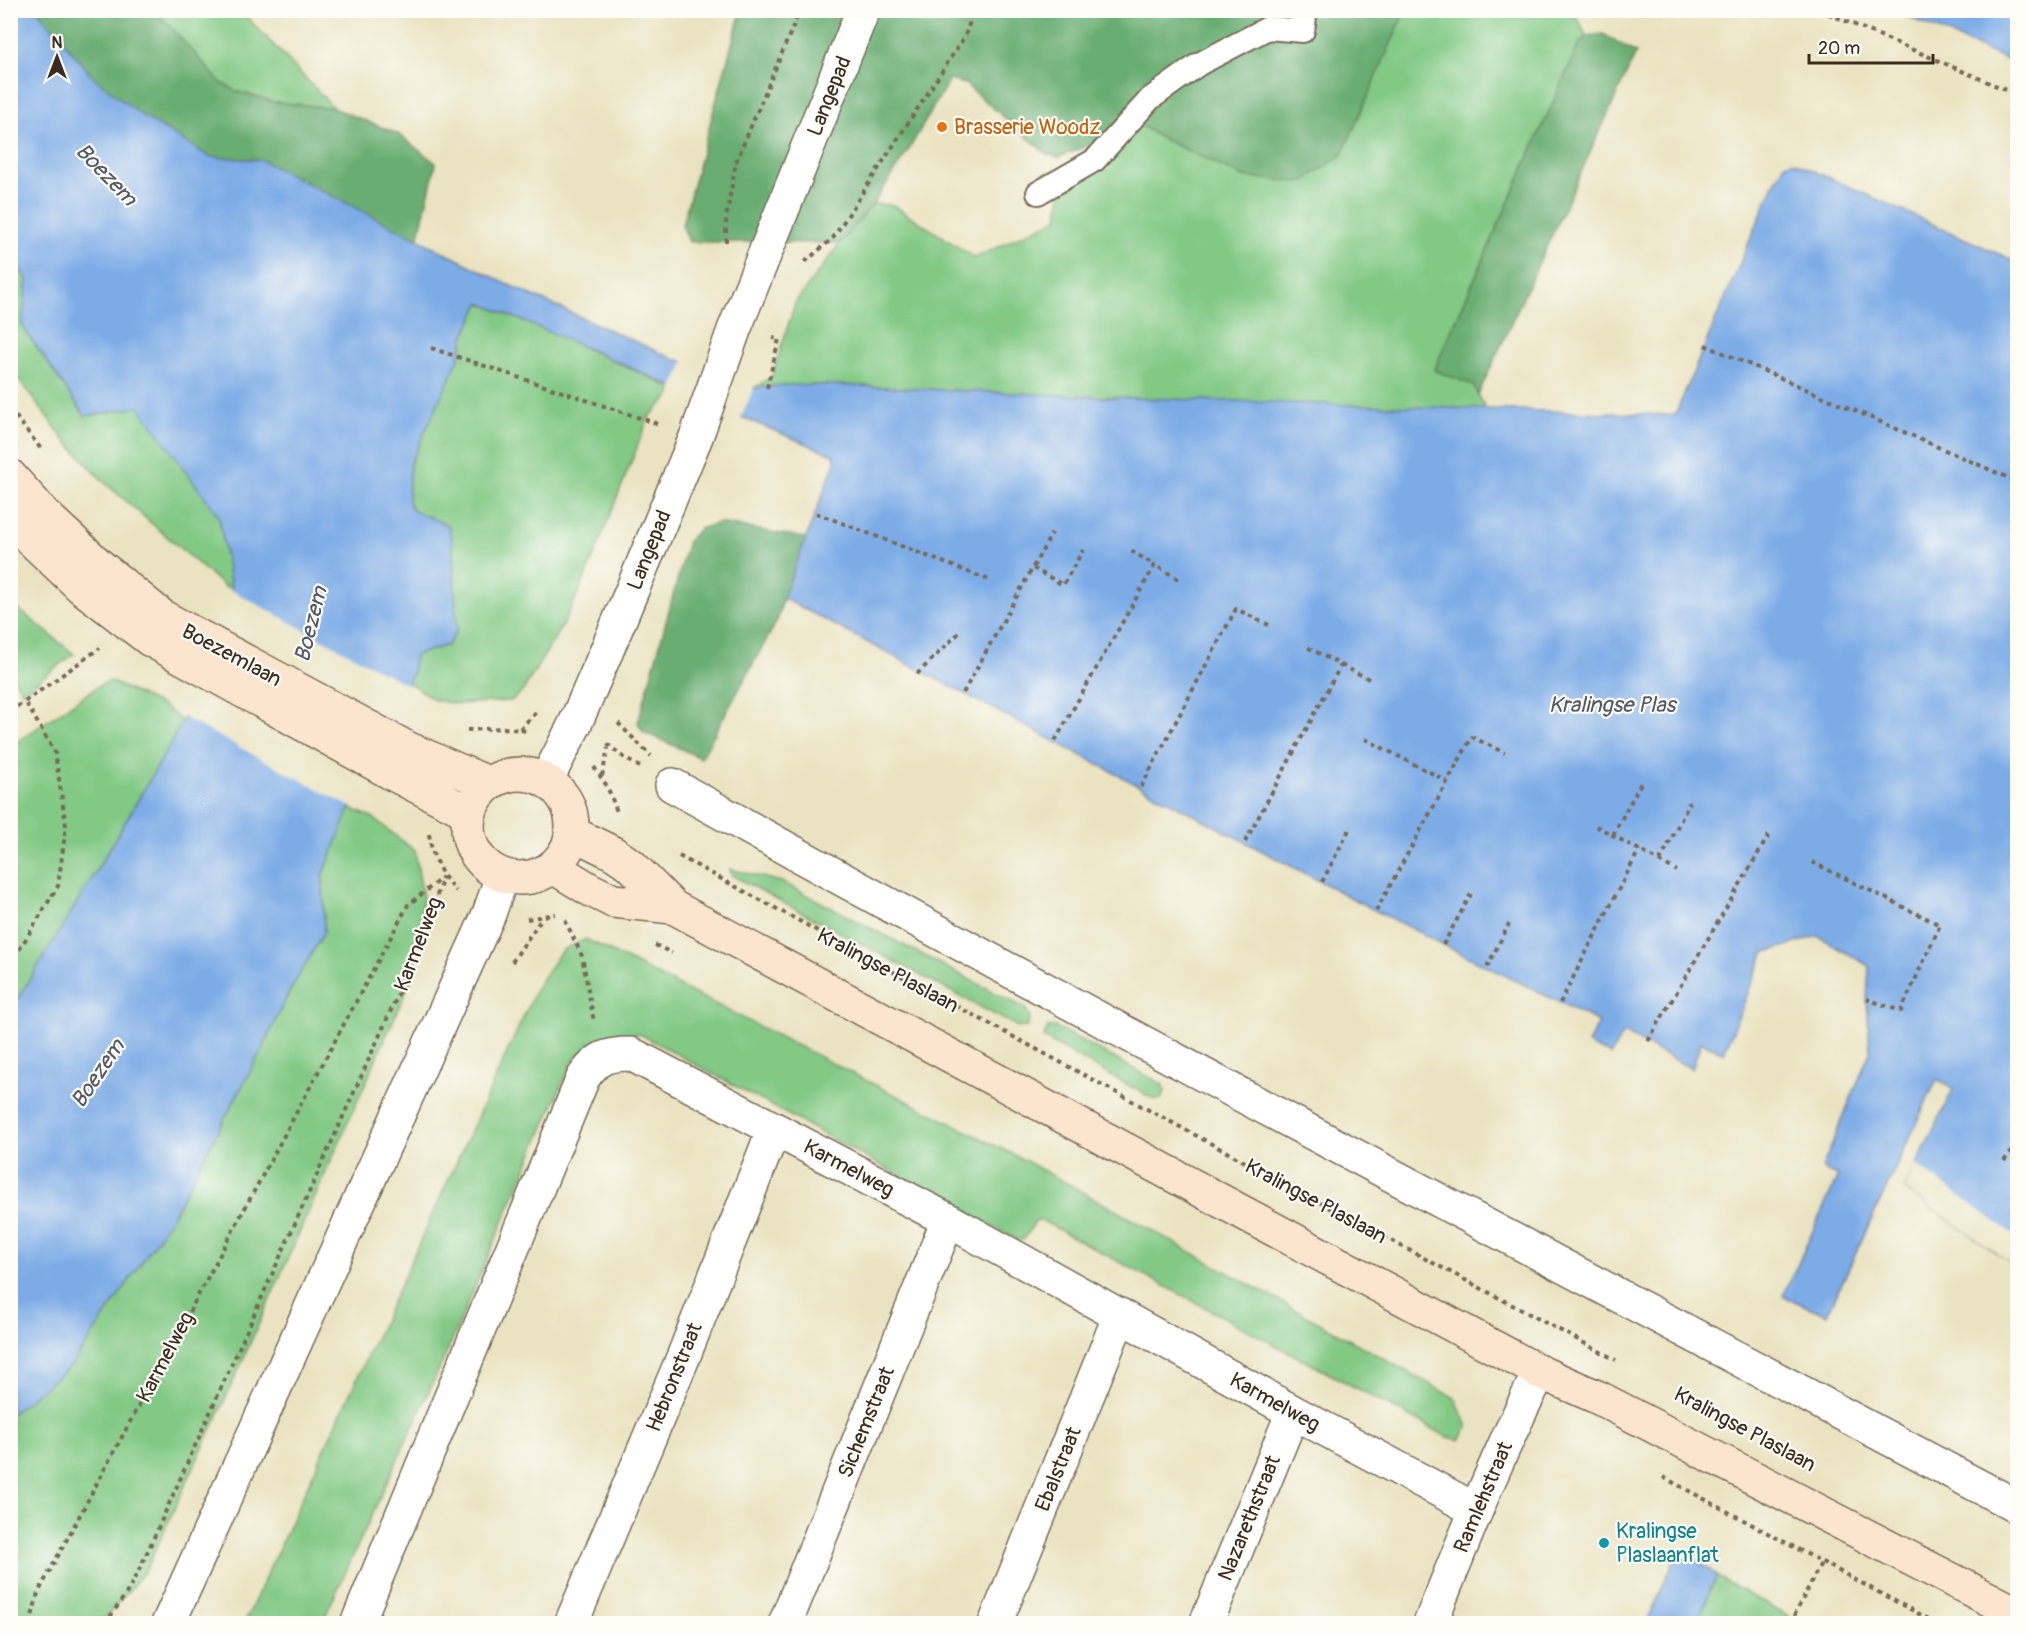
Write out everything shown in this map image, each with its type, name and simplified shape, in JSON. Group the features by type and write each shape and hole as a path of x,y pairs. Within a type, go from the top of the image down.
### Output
{"main road":[{"name":"Boezemlaan","path":"10,476 45,516 100,566 163,617 193,649"},
{"name":"Boezemlaan","path":"10,517 81,587 149,639 193,649 402,762 469,813"},
{"name":"Boezemlaan","path":"402,762 489,784"},
{"path":"517,774 532,775 546,781 558,790 567,803 572,818 572,833 566,852 553,867 541,874 515,879 502,876 481,862 473,851 467,826 474,802 489,784 503,777 517,774"},
{"name":"Kralingse Plaslaan","path":"572,833 613,853 631,865 673,907 1540,1372 1597,1397 2018,1614"},
{"name":"Kralingse Plaslaan","path":"553,867 613,901 673,907"}],"street":[{"name":"Langepad","path":"546,781 611,642 701,423 722,361 863,10"},
{"path":"672,785 833,875 1173,1058 2018,1507"},
{"path":"168,1623 489,914 502,876"},
{"name":"Karmelweg","path":"601,1059 607,1055 631,1054 948,1220 1293,1413 1476,1510"},
{"path":"357,1623 583,1078 590,1067 601,1059"},
{"name":"Hebronstraat","path":"571,1623 682,1360 774,1129"},
{"name":"Sichemstraat","path":"785,1623 948,1220"},
{"name":"Ebalstraat","path":"994,1623 1120,1315"},
{"name":"Ramlehstraat","path":"1430,1623 1476,1510 1540,1372"},
{"name":"Nazarethstraat","path":"1206,1623 1293,1413"}],"lane":[{"path":"1038,194 1095,160 1150,99 1199,64 1268,28 1303,31 1306,10"}],"path":[{"path":"726,248 726,218 736,162 800,10"},
{"path":"800,266 833,238 965,36 974,10"},
{"path":"1820,10 2018,95"},
{"path":"767,388 779,339"},
{"path":"1705,345 2018,482"},
{"path":"431,348 701,423"},
{"path":"816,513 989,580"},
{"path":"963,693 1052,533"},
{"path":"1033,568 1063,585 1083,550"},
{"path":"1131,551 1180,580"},
{"path":"1055,741 1155,565"},
{"path":"1140,787 1236,609 1271,626"},
{"path":"917,674 962,630"},
{"path":"10,712 103,646"},
{"path":"1307,647 1369,679"},
{"path":"1245,842 1341,665"},
{"path":"10,965 58,886 66,826 55,753 25,701"},
{"path":"476,730 520,729 541,706"},
{"path":"614,719 663,768 672,785"},
{"path":"1376,911 1472,737 1505,753"},
{"path":"1365,739 1447,781"},
{"path":"602,777 620,819"},
{"path":"1612,836 1642,781"},
{"path":"1660,861 1690,802"},
{"path":"1322,882 1351,826"},
{"path":"1596,826 1677,871"},
{"path":"1648,1041 1769,836"},
{"path":"1560,1003 1639,850"},
{"name":"Kralingse Plaslaan","path":"675,853 1356,1222 1618,1361"},
{"path":"1812,862 1940,925 1901,1011 1867,999"},
{"name":"Karmelweg","path":"30,1623 38,1593 408,905 443,877 418,950 141,1566 126,1594 105,1623"},
{"path":"1443,945 1471,894"},
{"path":"561,911 582,956 601,1059"},
{"path":"1487,967 1509,924"},
{"path":"2004,1161 2018,1143"},
{"path":"1790,1623 1822,1561"}],"green space":[{"path":"38,11 156,11 221,83 236,91 275,102 334,108 398,134 436,163 418,240 261,160 210,157 142,116 93,77"},
{"path":"156,11 241,11 334,108 275,102 236,91 221,83"},
{"path":"741,11 1405,11 1342,155 1302,182 1244,177 1159,137 1139,124 1058,158 1047,154 965,84 949,80 908,151 873,204 840,243 689,242 682,225"},
{"path":"1405,11 1562,11 1578,18 1586,36 1575,53 1434,370 1473,385 1486,410 837,385 784,385 754,388 772,376 795,303 873,204 893,205 975,258 1058,218 1061,195 1102,164 1139,124 1159,137 1244,177 1342,155"},
{"path":"1603,34 1636,53 1478,395 1473,385 1434,370 1579,44 1586,36"},
{"path":"10,256 27,279 22,326 85,416 139,406 219,517 231,587 225,587 104,482 63,438 11,369"},
{"path":"480,303 566,339 672,388 671,395 649,417 584,581 564,623 522,692 511,701 457,704 435,700 408,682 412,674 415,655 448,645 452,538 448,525 412,510 408,501 410,464 459,358 464,337"},
{"path":"719,523 806,538 783,598 778,619 701,758 643,732 638,723 688,541 699,529"},
{"path":"11,603 74,654 23,692 11,675"},
{"path":"110,681 163,706 182,721 93,877 11,1011 11,746 100,685"},
{"path":"350,808 373,818 415,851 423,898 412,978 229,1391 146,1570 101,1623 11,1624 11,1414 72,1365 170,1220 261,1051 288,994 324,932 323,875"},
{"path":"730,869 782,882 1025,1008 1030,1017 1027,1027 1018,1027 731,875"},
{"path":"586,939 1028,1162 1455,1398 1468,1427 1460,1440 1448,1437 1041,1220 1035,1222 1023,1240 1017,1240 640,1034 619,1036 593,1045 571,1064 443,1361 322,1623 244,1624 539,983 562,950"},
{"path":"1056,1027 1162,1084 1165,1091 1161,1099 1155,1100 1043,1038 1048,1028"},
{"path":"1716,1576 1800,1623 1697,1624"}],"water":[{"name":"Kralingse Plas","path":"11,11 38,11 93,77 142,116 210,157 261,160 509,285 672,358 754,388 784,385 837,385 1102,397 1675,415 1773,186 1785,164 1792,161 2017,262 2017,1267 1905,1189 1953,1089 1937,1079 1827,1315 1783,1296 1838,1176 1822,1168 1870,1052 1867,999 1869,966 1818,936 1764,953 1724,1053 1701,1042 1692,1069 1623,1033 1611,1055 1588,1044 1599,1022 1376,911 783,598 835,462 834,455 480,303 464,337 459,358 410,464 408,501 412,510 448,525 452,538 457,630 448,645 415,655 412,674 359,787 323,875 324,932 288,994 261,1051 170,1220 72,1365 11,1414 10,1011 93,877 170,745 198,690 231,587 219,517 139,407 85,416 22,326 27,279 10,256"},
{"path":"1893,11 2017,11 2017,64 1897,12"},
{"path":"1675,1558 1698,1561 1716,1576 1697,1623 1647,1623"}],"pier":[{"path":"685,359 755,385 740,420 672,391"},
{"path":"227,588 409,686 353,808 181,716 195,689"},
{"path":"1916,1165 2017,1237 2017,1267 1905,1189"}],"place":[{"name":"Brasserie Woodz","path":"942,127"},
{"name":"Kralingse Plaslaanflat","path":"1604,1543"}],"water label":[{"name":"Boezem","path":"107,174"},
{"name":"Boezem","path":"310,624"},
{"name":"Boezem","path":"97,1073"}]}
